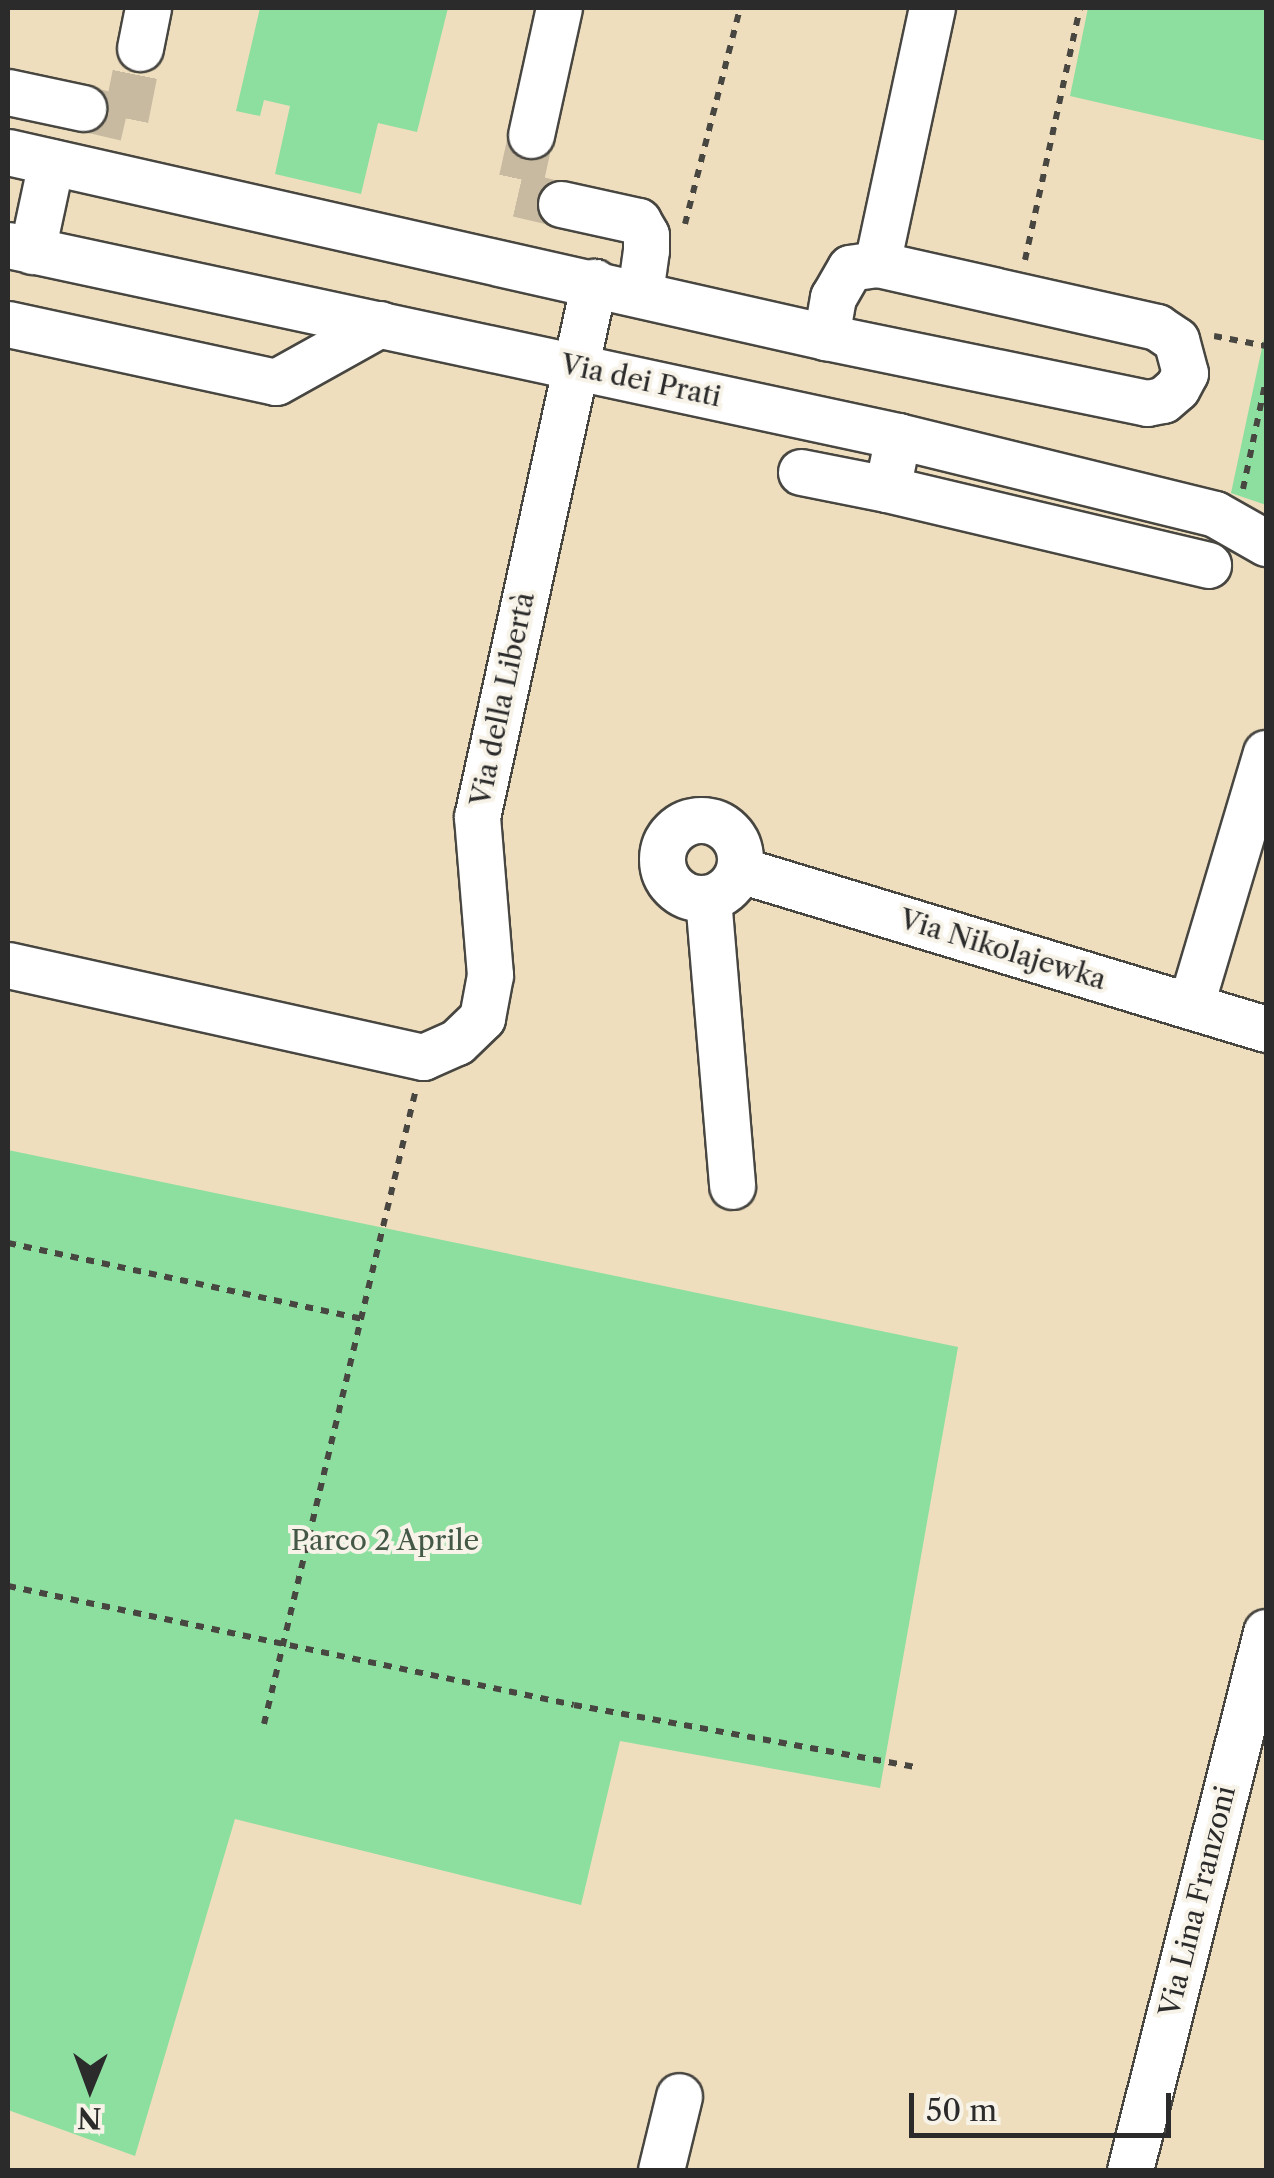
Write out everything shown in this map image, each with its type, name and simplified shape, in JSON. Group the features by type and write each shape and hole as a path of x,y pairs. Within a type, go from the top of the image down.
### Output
{"street":[{"path":"531,135 559,8"},
{"path":"876,264 932,8"},
{"path":"8,92 83,108"},
{"path":"8,152 826,337 1147,403 1163,400 1177,388 1185,373 1184,357 1176,340 1156,328 876,264 850,268 833,297 826,337"},
{"path":"20,248 51,162"},
{"path":"561,204 638,221 646,235 640,293"},
{"name":"Via dei Prati","path":"20,248 898,436 1215,514 1254,534"},
{"name":"Via della Libertà","path":"423,1057 457,1042 482,1018 490,975 477,817 594,282"},
{"path":"8,324 276,382 380,324"},
{"path":"887,488 898,436"},
{"path":"801,472 887,488 1208,564"},
{"path":"1190,1004 1266,753"},
{"name":"Via Nikolajewka","path":"732,1186 724,884 1190,1004 1266,1029"},
{"path":"8,965 423,1057"},
{"name":"Via Lina Franzoni","path":"1130,2170 1219,1753 1251,1645"},
{"path":"661,2170 679,2096"}],"path":[{"path":"685,226 740,8"},
{"path":"1018,295 1080,8"},
{"path":"1254,534 1239,505 1266,380"},
{"path":"264,1724 364,1319 423,1057"},
{"path":"8,1243 364,1319"},
{"path":"8,1586 574,1706 918,1768"}],"green space":[{"path":"260,8 448,8 417,132 378,123 361,194 275,174 290,106 264,100 260,116 236,111"},
{"path":"1088,8 1266,8 1266,141 1070,96"},
{"path":"1266,329 1266,505 1231,493"},
{"name":"Parco 2 Aprile","path":"8,1150 958,1347 880,1788 620,1741 581,1905 235,1819 135,2156 8,2110"}],"tunnel":[{"path":"83,108 126,118 140,48"},
{"path":"531,135 518,194 561,204"}]}
